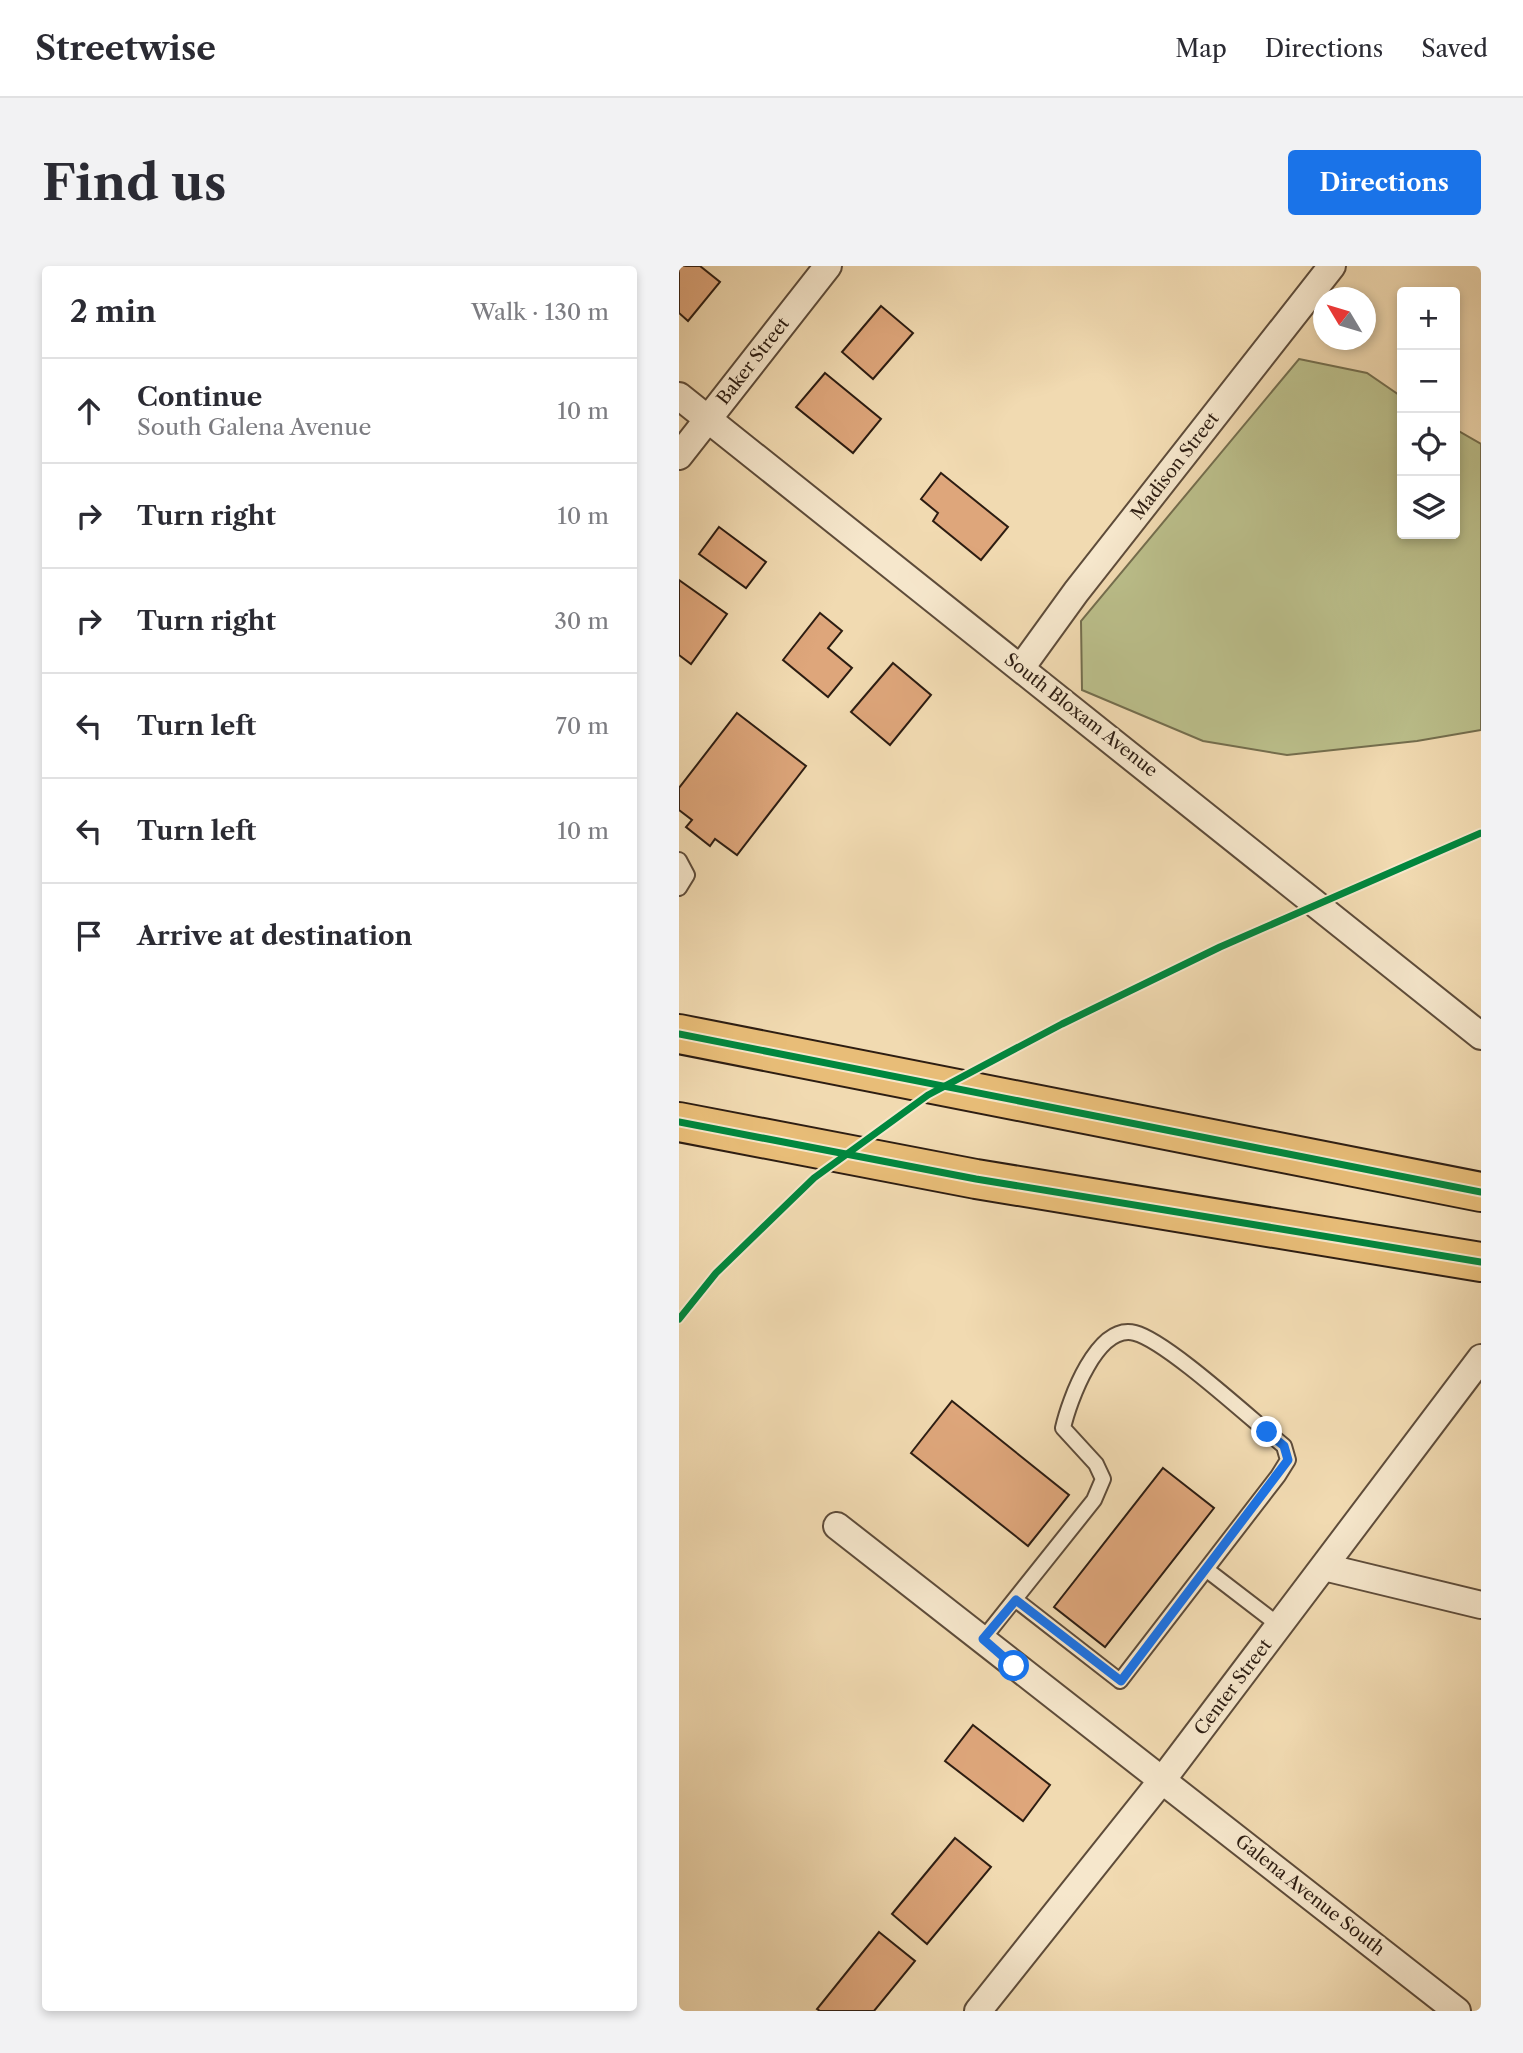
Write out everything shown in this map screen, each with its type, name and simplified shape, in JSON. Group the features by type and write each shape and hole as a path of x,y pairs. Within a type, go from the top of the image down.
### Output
{"highway":[{"path":"679,1034 1481,1192"},
{"path":"679,1122 808,1149 1481,1262"}],"street":[{"name":"Baker Street","path":"679,456 828,266"},
{"name":"Madison Street","path":"1021,668 1076,592 1332,266"},
{"name":"South Bloxam Avenue","path":"679,396 1481,1036"},
{"name":"Center Street","path":"978,2011 1163,1779 1481,1358"},
{"name":"Galena Avenue South","path":"837,1526 1457,2011"},
{"path":"1324,1567 1481,1605"}],"lane":[{"path":"679,860 687,875 679,888"},
{"path":"983,1639 1094,1500 1103,1479 1096,1464 1063,1428 1069,1402 1083,1371 1112,1337 1133,1332 1178,1359 1284,1446 1288,1460 1283,1468 1121,1681 1016,1600"},
{"path":"1207,1570 1280,1626"}],"green space":[{"path":"1299,359 1367,373 1397,394 1397,539 1460,539 1460,432 1481,444 1481,730 1417,741 1287,755 1203,741 1082,690 1081,621"}],"building":[{"path":"679,266 700,266 720,282 688,321 679,313"},
{"path":"881,306 913,333 873,379 842,352"},
{"path":"825,373 881,419 853,453 796,407"},
{"path":"941,473 1008,527 981,560 933,521 938,513 921,499"},
{"path":"719,527 766,562 746,588 699,554"},
{"path":"679,580 727,614 691,664 679,655"},
{"path":"820,613 842,631 828,648 852,668 828,697 783,660"},
{"path":"893,663 931,695 890,745 851,712"},
{"path":"737,713 806,766 737,855 715,839 710,846 686,827 692,820 679,810 679,788"},
{"path":"952,1401 1069,1495 1028,1546 911,1453"},
{"path":"1163,1468 1214,1508 1105,1647 1054,1607"},
{"path":"973,1725 1050,1785 1023,1821 945,1761"},
{"path":"955,1838 991,1867 927,1944 892,1914"},
{"path":"879,1932 915,1961 874,2011 817,2009"}],"cycle path":[{"path":"679,1319 716,1273 814,1178 928,1095 1062,1024 1220,947 1481,833"},
{"path":"679,1034 1481,1192"},
{"path":"679,1122 976,1179 1481,1262"}],"route":[{"path":"1014,1666 983,1639 1016,1600 1121,1681 1288,1460 1284,1446 1267,1432"}]}
